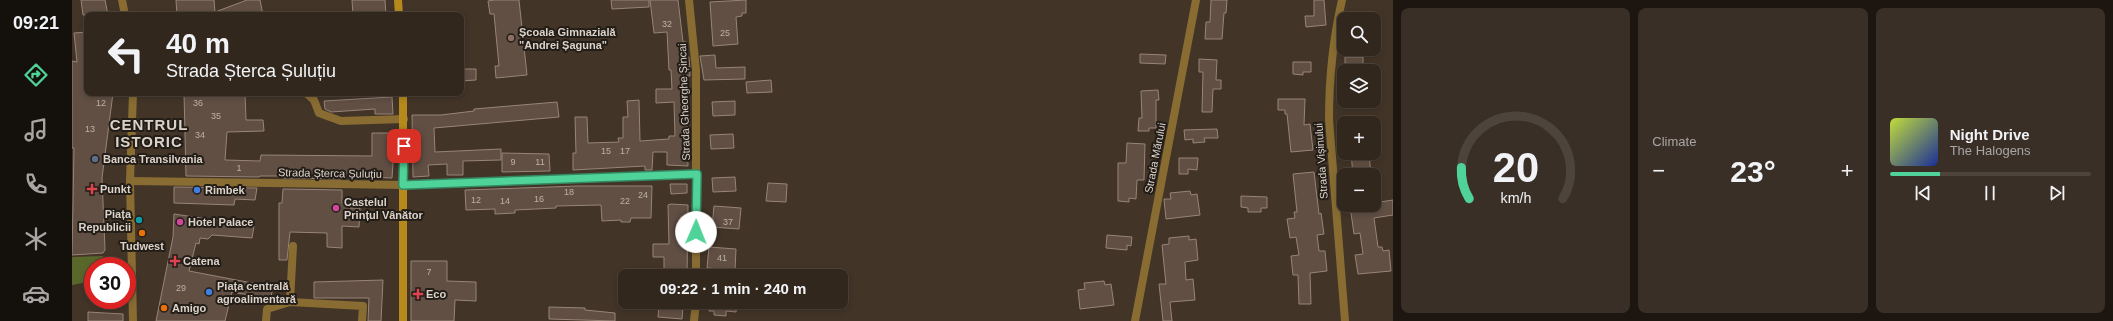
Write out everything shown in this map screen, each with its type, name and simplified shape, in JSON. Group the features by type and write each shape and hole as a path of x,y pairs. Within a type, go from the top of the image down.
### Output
{"main road":[{"path":"398,0 399,12"},
{"path":"403,96 403,321"}],"street":[{"path":"122,0 124,12"},
{"name":"Strada Gheorghe Șincai","path":"689,0 696,70 696,269"},
{"name":"Strada Mărului","path":"1135,321 1196,0"},
{"name":"Strada Vișinului","path":"1342,0 1336,24 1329,87 1329,119 1345,321"},
{"path":"133,96 130,181 133,321"},
{"path":"309,96 314,100 319,113 341,121 404,119"},
{"name":"Strada Șterca Șuluțiu","path":"130,181 403,185 697,174"},
{"path":"290,302 294,246"},
{"path":"266,321 267,309 290,302 363,306 362,321"},
{"path":"694,321 695,309"}],"green space":[{"path":"103,256 103,257 84,257 84,283 72,285 72,257"}],"building":[{"path":"81,0 105,0 107,12 84,12 83,15"},
{"path":"176,0 214,0 215,12 177,12"},
{"path":"247,0 260,0 262,12 215,12"},
{"path":"352,0 385,0 386,12 353,12"},
{"path":"519,0 527,75 496,78 495,66 499,66 494,14 490,14 488,1"},
{"path":"611,0 649,0 649,7 612,9"},
{"path":"650,0 678,0 683,42 686,42 686,58 689,57 690,70 690,76 686,76 688,166 667,165 667,152 653,152 652,170 645,170 645,166 573,170 573,153 576,153 575,117 587,117 588,143 619,142 618,138 623,138 623,117 628,117 627,101 639,100 640,141 669,139 669,136 675,136 674,102 656,103 656,89 672,89 671,70 669,70 667,32 654,33"},
{"path":"746,0 746,13 742,13 742,16 736,17 738,44 713,46 710,2"},
{"path":"1211,0 1227,0 1226,13 1224,13 1222,39 1205,39 1206,22 1210,22"},
{"path":"1314,0 1324,0 1326,25 1306,27 1305,16 1314,16"},
{"path":"84,32 84,96 113,96 102,178 105,250 103,253 72,255 74,148 72,148 72,61 77,62 74,33"},
{"path":"1140,54 1166,55 1165,64 1140,63"},
{"path":"715,55 716,68 745,67 745,79 704,80 700,56"},
{"path":"1345,57 1363,57 1363,64 1345,64"},
{"path":"1199,59 1217,60 1216,80 1221,80 1221,89 1213,89 1212,112 1202,112 1203,72 1199,72"},
{"path":"1293,62 1311,62 1311,72 1303,72 1303,75 1293,74"},
{"path":"464,69 476,69 476,80 464,81"},
{"path":"771,80 772,92 747,93 746,82"},
{"path":"1158,90 1159,100 1156,100 1156,128 1149,128 1149,131 1138,131 1139,118 1142,118 1141,91"},
{"path":"184,96 245,96 246,120 263,120 264,131 227,132 225,160 260,161 261,155 372,156 372,133 391,133 391,149 394,149 392,178 342,176 342,179 283,178 283,176 186,176"},
{"path":"392,97 393,114 375,114 375,109 331,112 325,109 324,101"},
{"path":"1278,99 1305,99 1304,125 1310,124 1313,150 1291,152 1287,114 1285,114 1285,110 1278,110"},
{"path":"735,101 735,115 713,116 712,102"},
{"path":"557,102 559,117 434,128 435,152 501,149 501,160 463,161 463,175 447,175 447,164 428,165 429,176 413,177 412,115 441,115 474,111 474,109"},
{"path":"1217,129 1218,138 1204,138 1205,142 1193,143 1193,139 1185,140 1184,130"},
{"path":"733,134 734,148 711,149 710,135"},
{"path":"1127,143 1145,144 1144,180 1137,180 1136,199 1129,198 1129,202 1118,201 1118,163 1126,163"},
{"path":"502,153 549,154 550,171 502,172"},
{"path":"1179,158 1198,158 1197,170 1188,169 1188,174 1179,174"},
{"path":"1352,160 1370,160 1370,168 1352,168"},
{"path":"1314,172 1319,214 1321,213 1324,234 1317,235 1319,251 1325,251 1327,271 1310,273 1311,304 1299,304 1298,275 1293,275 1291,256 1299,255 1296,237 1290,238 1287,219 1295,218 1294,212 1297,212 1293,174"},
{"path":"735,177 736,191 713,192 712,178"},
{"path":"768,183 787,184 786,202 766,201"},
{"path":"670,184 687,184 687,193 671,194"},
{"path":"577,186 652,186 651,218 631,218 630,222 621,222 621,220 602,221 601,205 556,206 556,208 515,210 515,213 495,214 495,209 466,210 465,190"},
{"path":"174,187 257,188 255,200 235,199 234,205 174,203"},
{"path":"283,189 342,190 342,203 350,203 350,208 360,208 359,227 342,226 342,248 327,247 327,233 290,232 287,260 279,260 279,203 282,203"},
{"path":"1190,191 1191,195 1197,194 1200,215 1166,219 1164,199 1171,199 1170,193"},
{"path":"1241,196 1267,197 1267,208 1261,208 1261,212 1248,212 1248,208 1241,207"},
{"path":"1393,200 1393,215 1374,218 1378,247 1382,247 1383,251 1389,250 1391,271 1358,274 1355,255 1363,254 1360,233 1354,234 1351,212 1381,212 1381,202"},
{"path":"668,205 688,205 687,269 664,269 664,257 653,257 653,244 669,244"},
{"path":"714,206 741,208 739,229 712,227"},
{"path":"174,214 254,226 252,238 212,235 208,239 200,238 199,244 196,243 189,271 273,287 271,297 267,296 266,298 232,292 225,321 156,321 173,237"},
{"path":"1107,235 1132,237 1131,246 1127,245 1127,250 1106,248"},
{"path":"1189,236 1189,240 1196,239 1198,260 1185,262 1186,280 1193,279 1195,300 1170,302 1172,321 1163,321 1159,284 1166,284 1162,245 1169,244 1169,238"},
{"path":"709,247 736,249 735,269 707,268"},
{"path":"411,261 447,261 447,281 476,282 476,301 455,300 454,321 411,321"},
{"path":"383,280 381,321 368,321 369,298 314,298 314,282"},
{"path":"1104,281 1105,285 1111,284 1114,305 1080,309 1078,290 1085,289 1084,283"},
{"path":"549,307 585,308 585,310 615,313 615,321 549,319"},
{"path":"659,309 683,309 682,319 658,317"},
{"path":"709,309 736,309 736,312 726,311 726,316 714,315 714,311 709,311"},
{"path":"88,312 123,314 123,321 88,321"}],"place":[{"name":"Școala Gimnazială \"Andrei Șaguna\"","path":"511,38"},
{"name":"Banca Transilvania","path":"95,159"},
{"name":"Punkt","path":"92,189"},
{"name":"Rimbek","path":"197,190"},
{"name":"Castelul Prințul Vânător","path":"336,208"},
{"name":"Piața Republicii","path":"139,220"},
{"name":"Hotel Palace","path":"180,222"},
{"name":"Tudwest","path":"142,233"},
{"name":"Catena","path":"175,261"},
{"name":"Piața centrală agroalimentară","path":"209,292"},
{"name":"Eco","path":"418,294"},
{"name":"Amigo","path":"164,308"}],"district":[{"name":"CENTRUL ISTORIC","path":"149,134"}],"route":[{"path":"404,146 403,185 697,174 696,232"}]}
